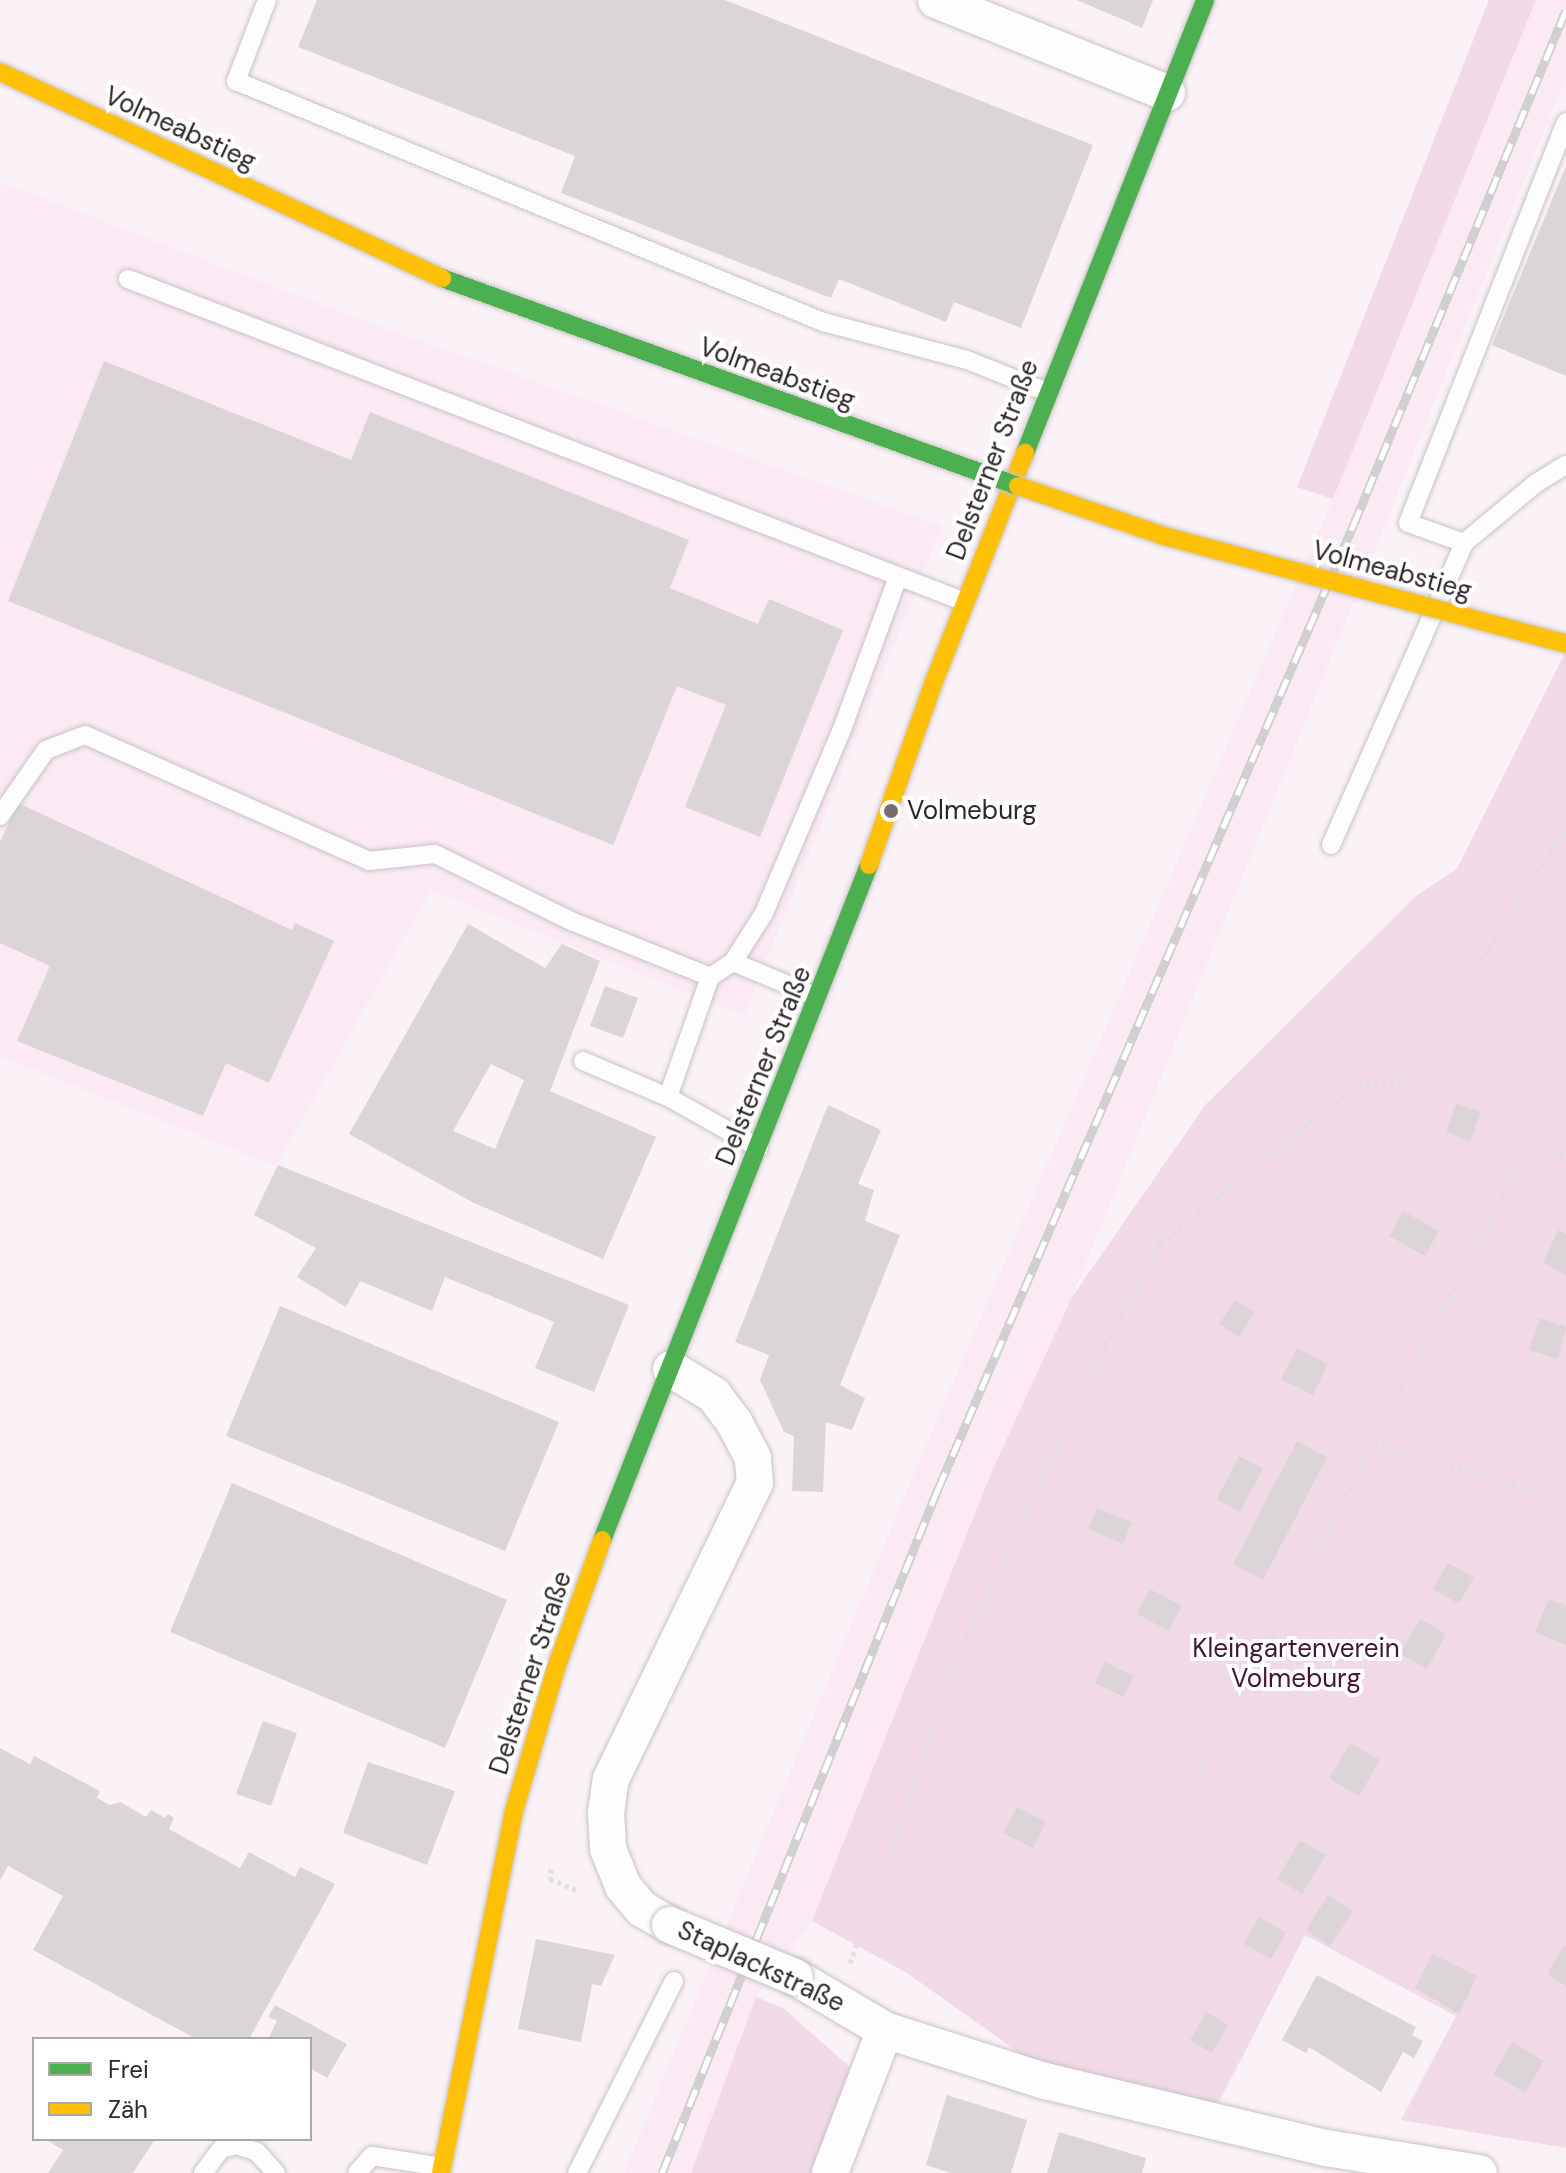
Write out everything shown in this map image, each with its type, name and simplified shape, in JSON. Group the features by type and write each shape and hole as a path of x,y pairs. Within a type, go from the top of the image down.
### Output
{"street":[{"path":"936,0 1167,93"},
{"name":"Delsterner Straße","path":"441,2170 514,1811 581,1598 819,998 965,602 1047,392 1205,0"},
{"name":"Volmeabstieg","path":"0,72 396,261 786,406 1164,536 1566,644"},
{"name":"Staplackstraße","path":"671,1369 714,1395 734,1422 753,1458 755,1483 611,1779 607,1837 618,1874 642,1909 670,1925 795,1977 835,1997 885,2030 1075,2088 1326,2148 1479,2173"},
{"path":"830,2173 885,2030"}],"lane":[{"path":"267,0 236,81 823,322 967,360 1047,392"},
{"path":"1464,543 1408,523 1566,122"},
{"path":"128,279 965,602"},
{"path":"1331,845 1464,543 1535,484 1566,465"},
{"path":"668,1097 710,977 733,962 764,913 841,732 898,577"},
{"path":"0,816 46,750 85,735 369,861 435,854 571,921 710,977"},
{"path":"733,962 819,998"},
{"path":"583,1061 668,1097 759,1148"},
{"path":"577,2173 674,1981"},
{"path":"203,2173 221,2149 236,2145 257,2152 276,2173"},
{"path":"357,2173 372,2156 441,2170"}],"path":[{"path":"835,1997 966,1638 1105,1346 1160,1244 1358,1084 1402,1082 1566,828"},
{"path":"1200,1772 1529,1146 1566,1158"},
{"path":"1374,1443 1566,1501"}],"shaded area":[{"path":"1536,0 1566,0 1566,77 1072,1297 992,1471 812,1921 756,1997 691,2173 624,2173 911,1481 1333,499"},
{"path":"0,182 361,320 942,526 744,1015 431,890 276,1166 0,1056"}],"green space":[{"path":"1489,0 1536,0 1333,499 1297,487"},
{"name":"Kleingartenverein Volmeburg","path":"1566,651 1566,2148 1401,2120 1456,2016 1305,1935 1218,2104 1032,2062 907,1973 812,1921 992,1471 1072,1297 1206,1104 1416,896 1457,869"},
{"path":"756,1997 783,2008 850,2067 811,2173 691,2173"}],"building":[{"path":"317,0 725,0 1093,145 1021,328 954,302 946,322 839,279 831,298 561,193 575,156 298,47"},
{"path":"1077,0 1153,0 1142,28"},
{"path":"1566,166 1566,376 1492,345"},
{"path":"104,361 351,460 370,412 689,540 670,588 758,624 769,599 843,630 760,837 685,807 726,705 677,686 613,845 8,601"},
{"path":"18,803 292,930 295,923 334,941 269,1083 226,1063 203,1116 17,1041 50,966 0,943 0,842"},
{"path":"468,924 545,968 562,944 600,961 550,1091 656,1137 603,1259 472,1202 349,1134","holes":["491,1064 524,1080 495,1149 453,1131"]},
{"path":"605,986 638,998 623,1038 590,1026"},
{"path":"1456,1103 1481,1112 1470,1141 1446,1132"},
{"path":"828,1105 881,1130 858,1184 874,1190 865,1221 900,1235 840,1385 865,1398 852,1430 826,1422 823,1492 792,1491 794,1436 784,1432 760,1380 769,1355 735,1342"},
{"path":"278,1165 629,1305 594,1392 535,1368 554,1322 445,1277 432,1311 360,1281 346,1307 297,1277 316,1248 254,1215"},
{"path":"1403,1211 1439,1231 1425,1256 1389,1236"},
{"path":"1558,1230 1566,1234 1566,1275 1543,1263"},
{"path":"1235,1300 1255,1312 1239,1337 1219,1324"},
{"path":"280,1306 559,1422 505,1551 226,1436"},
{"path":"1540,1318 1566,1327 1558,1359 1529,1350"},
{"path":"1297,1348 1328,1364 1313,1395 1281,1379"},
{"path":"1297,1441 1327,1457 1263,1580 1233,1564"},
{"path":"1239,1456 1263,1469 1240,1512 1217,1499"},
{"path":"232,1483 507,1600 445,1748 170,1632"},
{"path":"1097,1508 1132,1522 1123,1544 1088,1529"},
{"path":"1448,1563 1474,1577 1459,1604 1433,1589"},
{"path":"1150,1589 1182,1606 1169,1631 1137,1614"},
{"path":"1549,1599 1566,1606 1566,1645 1535,1632"},
{"path":"1420,1619 1446,1634 1427,1669 1400,1654"},
{"path":"1105,1662 1134,1676 1124,1697 1095,1683"},
{"path":"263,1721 297,1733 271,1806 236,1794"},
{"path":"1350,1743 1380,1760 1359,1796 1329,1778"},
{"path":"0,1748 30,1764 34,1756 100,1791 97,1798 110,1805 120,1802 146,1817 151,1810 165,1818 168,1814 174,1818 169,1829 240,1868 249,1852 295,1877 300,1867 335,1884 250,2037 192,2037 33,1950 63,1896 8,1866 0,1880"},
{"path":"368,1762 455,1791 427,1865 343,1833"},
{"path":"1017,1807 1046,1822 1033,1848 1003,1833"},
{"path":"1300,1840 1326,1855 1302,1894 1277,1879"},
{"path":"1328,1895 1353,1911 1330,1946 1306,1930"},
{"path":"1259,1917 1286,1933 1271,1959 1244,1944"},
{"path":"536,1939 615,1955 601,1986 592,1984 581,2042 518,2029"},
{"path":"1566,1946 1566,1986 1547,1974"},
{"path":"1432,1954 1477,1976 1459,2014 1415,1988"},
{"path":"1317,1975 1416,2027 1412,2035 1423,2041 1414,2058 1403,2052 1381,2092 1309,2047 1306,2053 1282,2040"},
{"path":"275,2005 347,2044 327,2078 312,2069 312,2037 269,2037 277,2021 268,2017"},
{"path":"1206,2012 1228,2025 1212,2053 1190,2040"},
{"path":"1512,2042 1544,2061 1525,2093 1493,2074"},
{"path":"947,2095 1027,2120 1011,2173 951,2173 926,2165"},
{"path":"1059,2132 1146,2158 1142,2173 1047,2173"},
{"path":"48,2141 154,2141 133,2173 48,2173 63,2150"}],"railway":[{"path":"662,2173 938,1489 1353,526 1566,10"}],"traffic: fast":[{"path":"1025,453 1205,0"},
{"path":"442,278 1018,486"},
{"path":"602,1540 869,865"}],"traffic: slow":[{"path":"0,72 442,278"},
{"path":"869,865 933,684 1025,453"},
{"path":"1018,486 1164,536 1566,644"},
{"path":"441,2173 514,1811 556,1668 602,1540"}],"place":[{"name":"Volmeburg","path":"891,811"}]}
